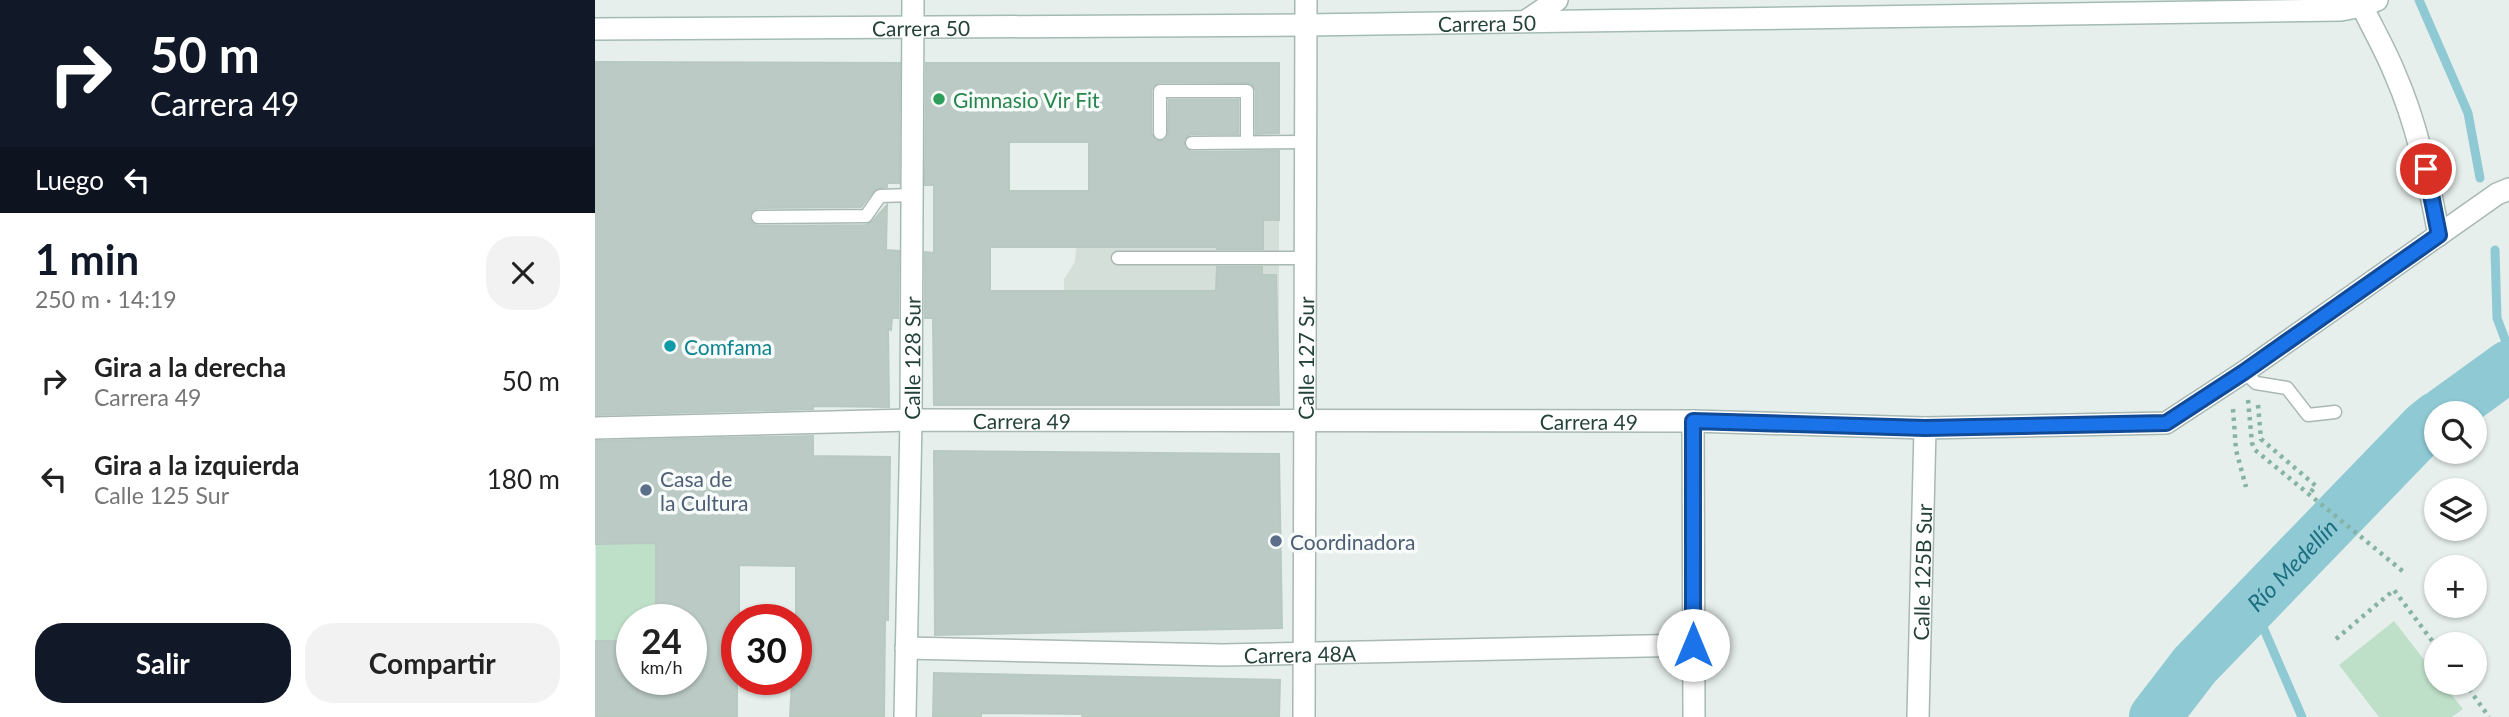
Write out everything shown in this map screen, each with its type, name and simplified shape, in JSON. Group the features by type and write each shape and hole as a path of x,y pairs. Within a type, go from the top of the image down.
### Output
{"street":[{"name":"Calle 128 Sur","path":"905,717 911,420 913,0"},
{"name":"Calle 127 Sur","path":"1304,717 1306,0"},
{"path":"1526,21 1557,0"},
{"path":"2040,0 2058,15"},
{"name":"Carrera 50","path":"595,29 1306,25 2276,12 2341,10 2369,3"},
{"path":"2369,3 2414,126 2439,235"},
{"name":"Carrera 49","path":"595,428 911,420 1693,421 1925,428 2166,423 2244,372 2497,194 2509,189"},
{"path":"1693,421 1693,717"},
{"name":"Calle 125B Sur","path":"1918,717 1925,428"},
{"name":"Carrera 48A","path":"906,648 1196,655 1693,645"}],"lane":[{"path":"1160,132 1160,91 1247,91 1247,142"},
{"path":"1192,143 1305,142"},
{"path":"758,217 866,216 880,195 912,195"},
{"path":"1118,258 1306,258"},
{"path":"2244,372 2256,383 2287,388 2308,415 2335,412"}],"path":[{"path":"2240,398 2257,396 2261,439 2316,486 2308,495"},
{"path":"2248,397 2255,450 2405,573"},
{"path":"2232,399 2236,450 2246,487"},
{"path":"2336,639 2394,590 2426,632"},
{"path":"2474,695 2490,717"}],"shaded area":[{"path":"1078,191 1279,191 1279,368 1236,369 1064,329 1064,279 1075,262 1078,248"}],"green space":[{"path":"596,543 656,543 656,604 616,604 616,641 596,641"},
{"path":"2394,621 2424,660 2424,695 2452,695 2463,709 2452,717 2379,717 2339,665"}],"building":[{"path":"595,62 900,63 899,183 887,183 887,187 875,189 861,207 758,208 749,216 751,222 758,226 866,225 887,205 886,250 899,251 898,318 892,318 891,330 888,329 889,407 813,406 813,409 595,415"},
{"path":"926,63 1279,63 1279,133 1256,134 1256,91 1251,83 1160,82 1153,86 1151,91 1151,133 1156,141 1164,141 1168,137 1169,100 1238,100 1238,134 1191,134 1184,139 1185,148 1192,152 1279,151 1279,220 1263,220 1263,249 990,247 990,291 1216,291 1217,267 1262,267 1262,275 1276,275 1279,405 934,405 933,318 925,318 925,252 934,253 934,185 925,185","holes":["1009,142 1089,142 1089,191 1009,191"]},
{"path":"813,436 813,456 890,457 884,717 790,717 791,695 812,695 812,604 796,604 796,566 739,565 739,604 721,604 721,695 737,695 737,717 595,717 595,641 616,641 616,695 707,695 707,604 656,604 656,543 595,544 595,441"},
{"path":"934,451 1279,454 1282,628 935,635"},
{"path":"934,673 1280,680 1279,717 1082,717 1083,714 981,713 981,717 933,717"}],"waterway":[{"path":"2419,0 2468,113 2480,178"},
{"path":"2495,250 2497,318 2509,350"},
{"name":"Río Medellín","path":"2461,401 2509,366"},
{"name":"Río Medellín","path":"2155,717 2195,665 2424,428"},
{"path":"2253,604 2302,717"}],"place":[{"name":"Gimnasio Vir Fit","path":"939,99"},
{"name":"Comfama","path":"670,346"},
{"name":"Casa de la Cultura","path":"646,490"},
{"name":"Coordinadora","path":"1276,541"}],"route":[{"path":"1693,645 1693,421 1925,428 2166,423 2244,372 2439,235 2426,169"}]}
